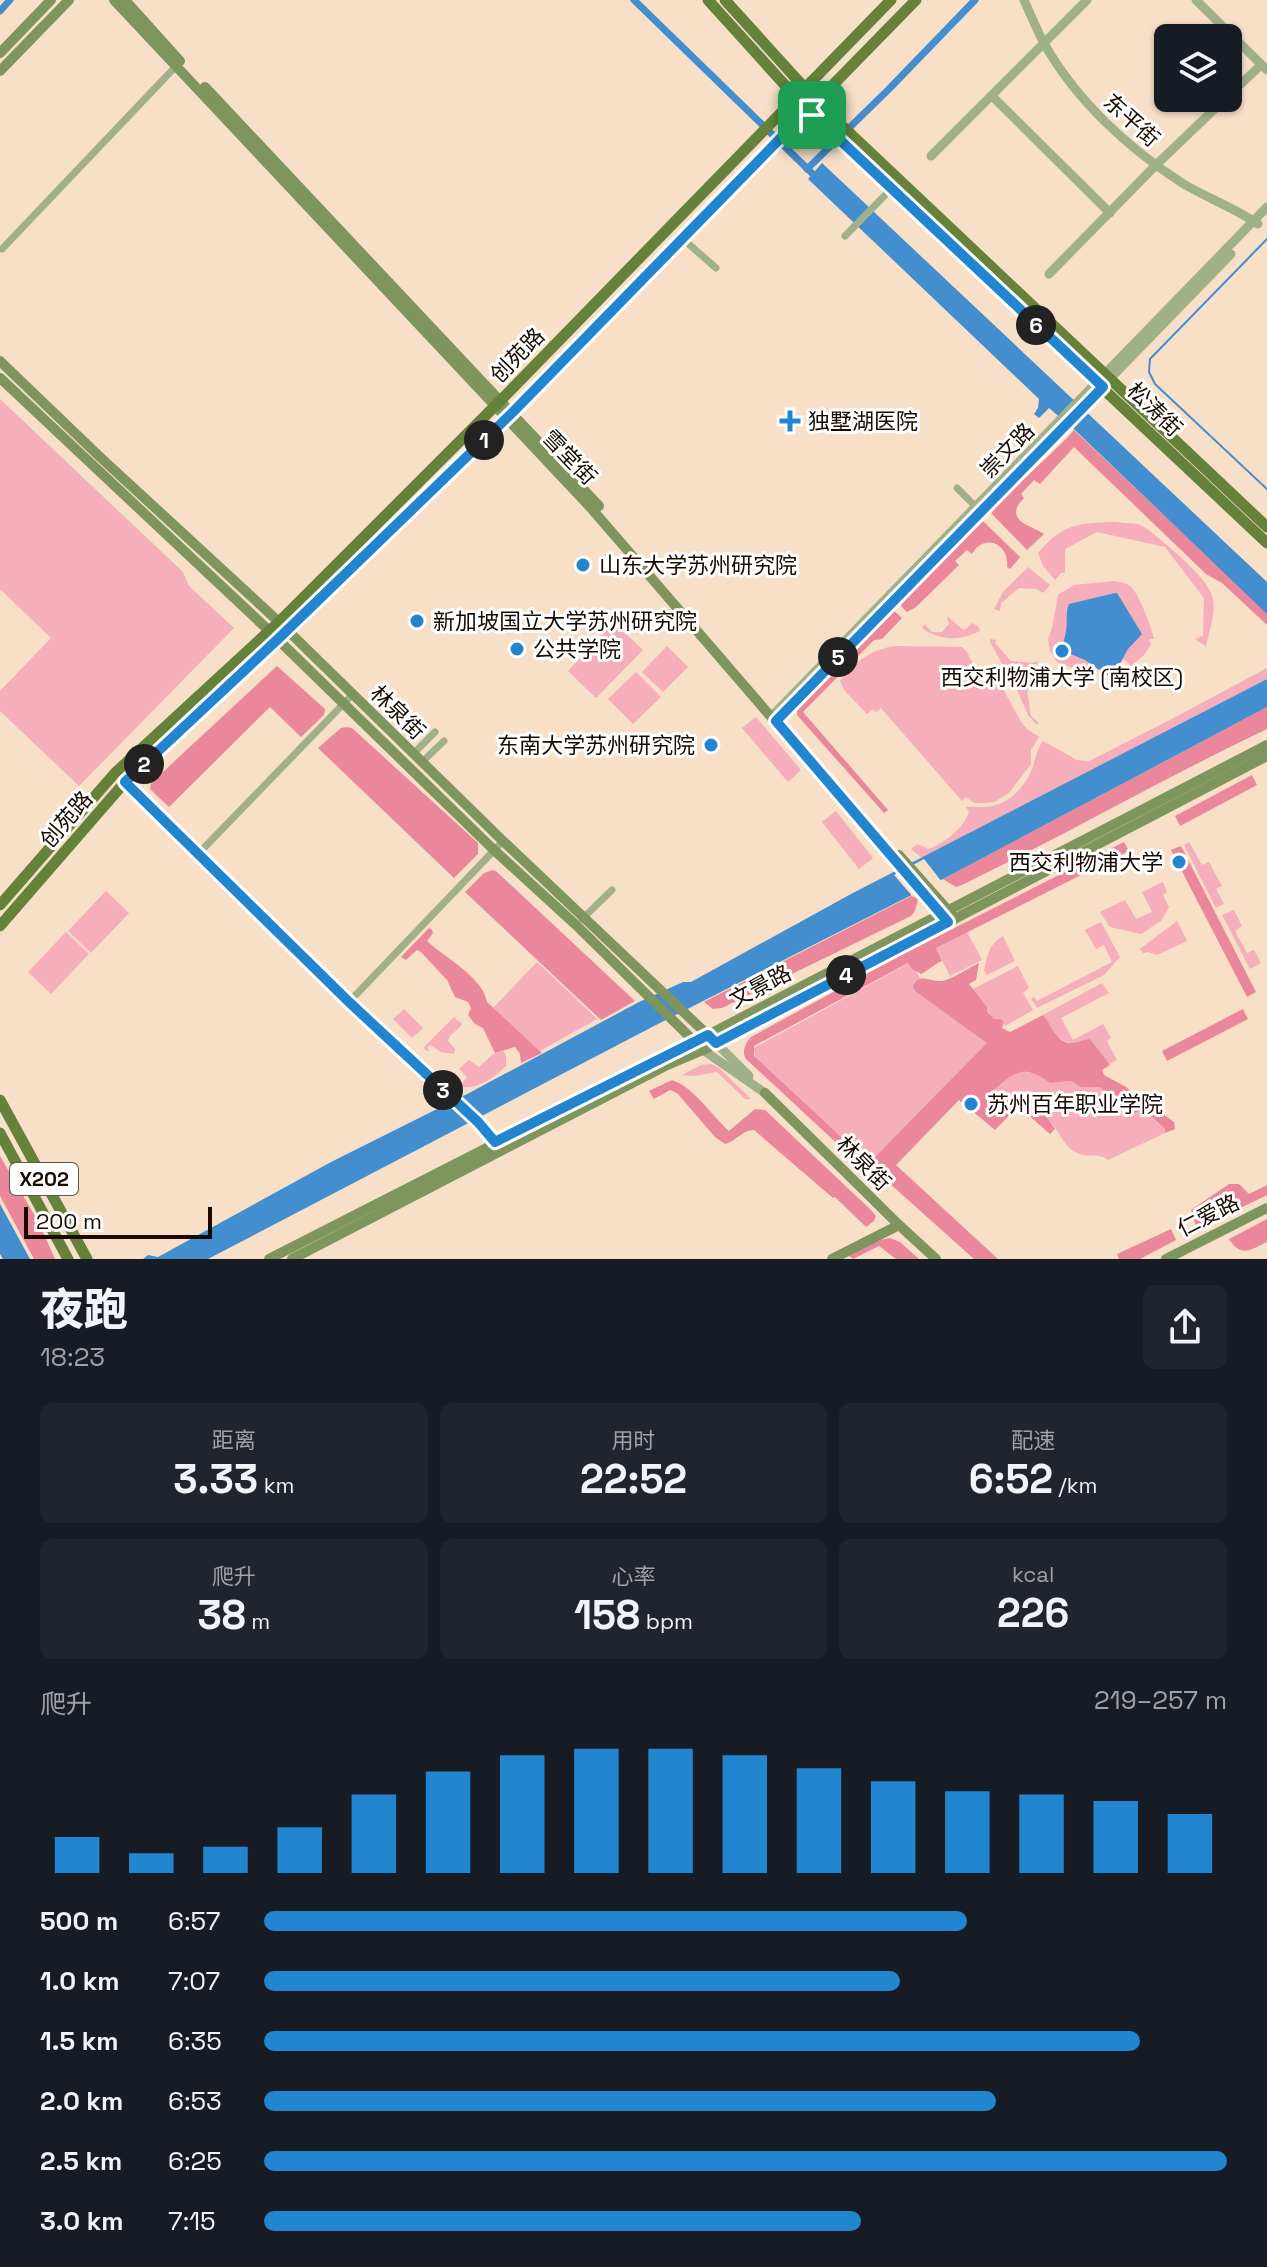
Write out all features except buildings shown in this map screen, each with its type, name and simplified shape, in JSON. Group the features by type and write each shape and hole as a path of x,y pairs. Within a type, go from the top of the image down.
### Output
{"main road":[{"path":"0,53 51,0"},
{"path":"0,71 69,0"},
{"name":"雪堂街","path":"114,0 509,416 948,916"},
{"name":"雪堂街","path":"125,0 178,64"},
{"name":"松涛街","path":"708,0 801,93"},
{"name":"松涛街","path":"725,0 812,106 1105,380 1267,543"},
{"name":"创苑路","path":"278,631 891,0"},
{"name":"创苑路","path":"0,905 120,777 509,416 916,0"},
{"name":"松涛街","path":"848,140 891,189 1267,527"},
{"name":"林泉街","path":"0,361 348,699 494,850 666,993 712,1039"},
{"name":"林泉街","path":"0,378 278,631"},
{"name":"林泉街","path":"348,699 413,754 503,841 699,1046"},
{"name":"文景路","path":"292,1259 665,1066 1267,745"},
{"name":"文景路","path":"948,916 1267,756"},
{"name":"创苑路","path":"0,926 120,777"},
{"name":"文景路","path":"269,1259 495,1142 699,1046"},
{"name":"林泉街","path":"765,1093 936,1259"},
{"name":"X202","path":"0,1100 87,1259"},
{"name":"X202","path":"0,1133 68,1259"},
{"name":"仁爱路","path":"1166,1259 1267,1208"},
{"path":"832,1259 899,1225"}],"street":[{"name":"东平街","path":"1024,0 1044,43 1064,75 1122,138 1182,183 1256,223"},
{"path":"931,156 1087,0"},
{"path":"1196,0 1264,67 1242,85"},
{"path":"2,249 178,64"},
{"path":"992,96 1110,213"},
{"path":"1049,274 1211,112"},
{"path":"845,236 891,189"},
{"name":"崇文路","path":"776,717 976,507 1081,405 1256,223 1267,207"},
{"name":"崇文路","path":"1256,223 1267,216"},
{"path":"683,239 716,268"},
{"path":"958,490 976,507"},
{"path":"199,853 348,699"},
{"path":"413,754 435,732"},
{"path":"421,763 444,741"},
{"path":"120,777 349,1002 478,1122 495,1142"},
{"path":"349,1002 503,841"},
{"path":"580,921 612,890"},
{"name":"林泉街","path":"712,1039 765,1093"},
{"name":"林泉街","path":"699,1046 765,1093"}],"shaded area":[{"path":"0,399 183,572 189,586 234,628 79,786 0,711 0,691 51,638 0,589"},
{"path":"1074,430 1267,613 1267,625 1222,583 1206,574 1074,447 1040,484 1034,480 1021,494 1024,498 1016,512 1018,517 1044,534 1027,550 991,513"},
{"path":"983,521 1020,557 1010,569 1004,552 995,544 983,544 972,554 967,550 955,561 959,565 907,612 901,606 902,602"},
{"path":"1090,523 1138,524 1146,528 1202,579 1213,602 1206,646 1195,639 1203,636 1204,598 1165,547 1097,532 1065,549 1065,573 1055,580 1043,566 1038,553 1063,531"},
{"path":"1028,567 1050,585 1043,593 1037,589 1019,588 1001,603 1000,611 994,609 1003,592"},
{"path":"1113,581 1128,585 1135,592 1154,639 1150,639 1152,643 1144,655 1131,666 1124,659 1115,672 1107,675 1092,666 1088,678 1057,662 1050,651 1048,639 1058,595 1074,585"},
{"path":"893,610 902,618 882,639 874,640 803,712 888,810 884,813 797,715 797,709"},
{"path":"947,616 962,629 965,630 972,623 980,631 951,638 936,635 922,628 924,624 932,632 942,632 949,624"},
{"path":"614,623 643,650 596,698 568,671"},
{"path":"990,639 996,640 995,643 1011,661 1038,663 1009,676"},
{"path":"667,646 688,667 663,692 642,672"},
{"path":"896,646 962,647 980,678 994,673 1022,723 1039,737 1031,750 1031,764 1009,793 994,802 974,803 966,797 962,801 881,708 867,714 844,690 840,681 858,662 871,653"},
{"path":"277,666 325,709 324,715 301,737 270,707 169,807 150,789 151,783"},
{"path":"1041,667 1043,670 1027,691 1031,716 1038,722 1037,725 1028,715 1013,681"},
{"path":"1267,668 1267,679 922,858 911,849 917,844 929,849 947,839 966,818 969,812 966,807 992,806 1012,796 1027,779 1043,741 1077,760 1089,761"},
{"path":"636,672 661,697 633,724 608,699"},
{"path":"1267,707 1267,729 962,885 956,887 943,879"},
{"path":"756,717 801,770 788,782 742,728"},
{"path":"346,727 352,728 478,843 478,854 454,878 318,748"},
{"path":"1252,775 1257,785 1180,826 1175,816"},
{"path":"836,811 873,858 859,869 822,822"},
{"path":"1124,842 1129,851 936,948 942,961 921,974 908,963 754,1046 754,1056 869,1163 987,1043 915,991 913,986 919,979 946,980 979,963 976,980 969,984 994,1019 1004,1022 1002,1028 1010,1032 1043,1015 1057,1036 1065,1042 1090,1039 1110,1065 1102,1070 1104,1075 1174,1122 1175,1129 1165,1133 1165,1129 1144,1110 1126,1112 1109,1105 1107,1094 1100,1087 1081,1087 1071,1081 1050,1083 1027,1072 1007,1079 993,1091 994,1096 1020,1099 1032,1104 1055,1129 1050,1134 1018,1106 995,1130 959,1100 896,1165 998,1259 974,1259 878,1173 873,1177 746,1059 745,1047 751,1037 899,956"},
{"path":"1189,842 1202,865 1209,862 1222,886 1216,889 1224,904 1216,908 1184,845"},
{"path":"1181,846 1256,992 1247,997 1171,850"},
{"path":"493,870 635,1001 601,1020 465,892 484,873"},
{"path":"1163,882 1167,892 1163,895 1169,907 1161,921 1141,934 1110,927 1100,912 1125,900 1136,919 1152,912 1142,892"},
{"path":"106,891 129,913 91,953 68,931"},
{"path":"913,895 918,900 911,916 722,1008 713,1009 704,1002"},
{"path":"1234,910 1242,926 1235,931 1247,953 1254,950 1261,963 1250,969 1222,915"},
{"path":"1177,921 1187,941 1157,955 1143,953 1140,949"},
{"path":"1101,922 1120,957 1104,975 1037,1008 1031,998 1037,1001 1112,962 1104,945 1096,949 1085,930"},
{"path":"429,928 433,933 427,941 471,976 487,1002 542,1053 521,1063 515,1047 495,1053 483,1028 468,1015 471,1008 468,1002 455,997 447,980 421,952 417,950 406,960 401,957"},
{"path":"66,932 89,954 51,994 28,972"},
{"path":"967,932 982,960 950,976 936,948"},
{"path":"1003,936 1015,961 987,975 984,971 989,951"},
{"path":"537,962 597,1019 540,1051 493,1008"},
{"path":"911,962 922,982 991,1041 866,1166 756,1064 754,1048"},
{"path":"1018,966 1029,988 1023,993 1033,1010 1005,1026 1001,1019 994,1019 973,989"},
{"path":"1102,983 1109,993 1061,1018 1073,1040 1103,1024 1111,1038 1107,1041 1117,1060 1109,1064 1090,1039 1071,1043 1064,1041 1043,1015"},
{"path":"404,1009 423,1028 412,1038 393,1019"},
{"path":"1243,1009 1248,1019 1167,1061 1162,1051"},
{"path":"455,1016 462,1023 448,1041 455,1049 454,1054 441,1052 430,1045 427,1047 429,1051 425,1050 424,1047"},
{"path":"503,1051 506,1066 497,1074 474,1086 461,1085 467,1077 459,1069 469,1060 479,1067 493,1054"},
{"path":"711,1064 751,1099 745,1099 717,1072 682,1075 701,1065"},
{"path":"1019,1071 1038,1074 1050,1083 1071,1081 1081,1087 1100,1087 1107,1094 1143,1110 1166,1130 1165,1133 1108,1160 1077,1153 1047,1119 1012,1100 994,1096 993,1091"},
{"path":"672,1080 695,1095 729,1131 755,1109 765,1110 871,1210 876,1216 874,1221 866,1227 754,1130 725,1144 715,1137 677,1093 670,1090 654,1099 649,1091"},
{"path":"0,1156 39,1223 55,1259 34,1259 0,1196"},
{"path":"1229,1184 1239,1184 1249,1194 1267,1185 1267,1195 1202,1227 1196,1226 1191,1210"},
{"path":"1267,1219 1267,1242 1246,1251 1238,1249 1229,1239"},
{"path":"1171,1229 1176,1240 1140,1259 1119,1259 1117,1254"},
{"path":"890,1238 900,1242 919,1259 896,1259 879,1246 853,1259 849,1256 838,1259 875,1241"}],"water":[{"path":"822,163 1267,582 1267,614 1076,431 1049,408 1039,418 1034,414 1039,399 808,179"},
{"path":"1117,593 1142,634 1128,649 1115,672 1107,675 1064,651 1063,643 1069,604"},
{"path":"1267,679 1267,707 943,879 208,1259 143,1259 148,1255 158,1257 331,1162 471,1092 639,1002 683,982 691,982 851,894"},
{"path":"0,1204 30,1259 3,1259 0,1254"}],"pier":[{"path":"924,859 942,882 913,897 894,875"}],"waterway":[{"path":"0,11 10,0"},
{"path":"634,0 817,178"},
{"path":"807,169 975,0"},
{"path":"1267,239 1150,359 1149,372 1155,384 1267,489"}],"place":[{"name":"独墅湖医院","path":"790,421"},
{"name":"山东大学苏州研究院","path":"583,565"},
{"name":"新加坡国立大学苏州研究院","path":"417,621"},
{"name":"公共学院","path":"517,649"},
{"name":"西交利物浦大学 (南校区)","path":"1062,651"},
{"name":"东南大学苏州研究院","path":"711,745"},
{"name":"西交利物浦大学","path":"1179,862"},
{"name":"苏州百年职业学院","path":"971,1104"}],"route":[{"path":"808,110 812,115 1103,387 776,721 948,922 716,1043 708,1035 495,1142 478,1122 349,1002 125,782 513,412 808,110"}]}
